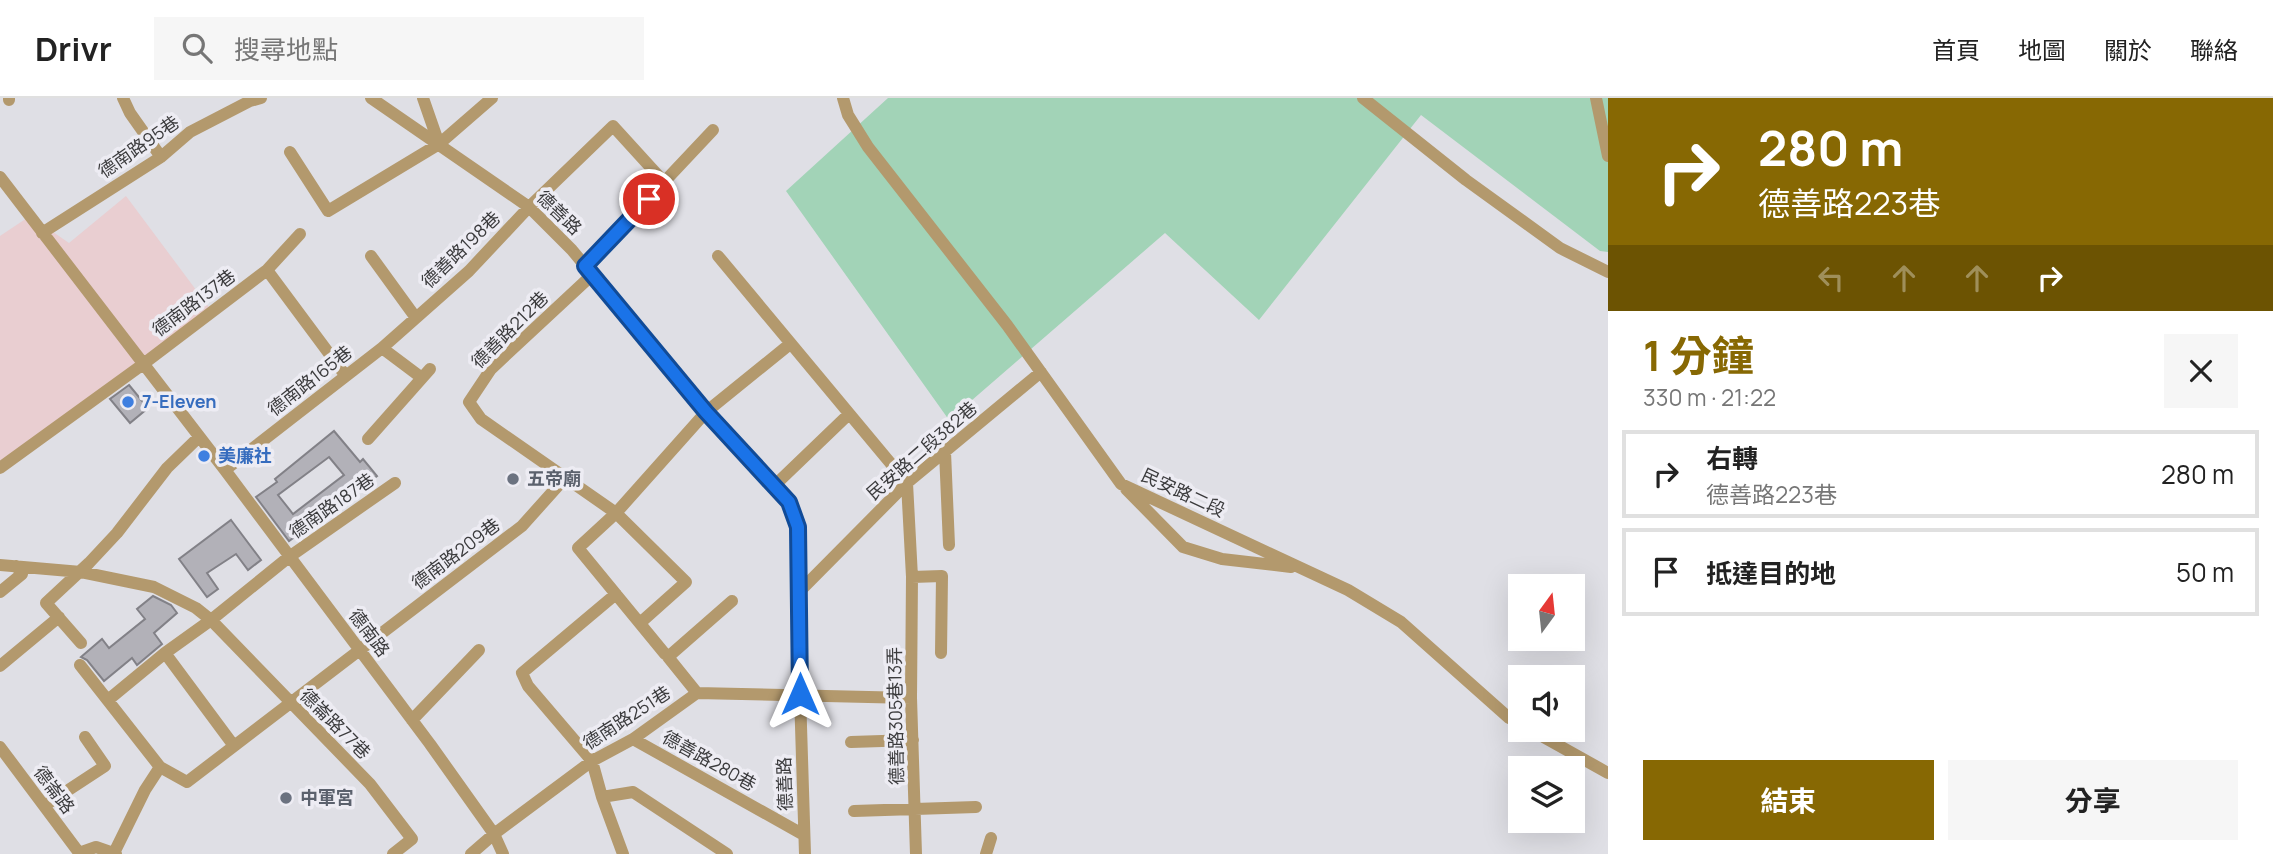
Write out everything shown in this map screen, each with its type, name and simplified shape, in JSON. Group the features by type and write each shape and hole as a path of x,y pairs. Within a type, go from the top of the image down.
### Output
{"street":[{"path":"123,98 161,157"},
{"name":"德善路","path":"371,98 529,207 589,271 706,412 789,502 798,527 805,854"},
{"path":"422,98 439,144"},
{"path":"290,152 328,211 439,144 492,98"},
{"name":"民安路二段","path":"843,98 848,115 869,147 1041,372 1121,484 1348,590 1401,622 1508,717"},
{"path":"1363,98 1466,180 1560,248 1608,271"},
{"path":"1596,98 1608,156"},
{"name":"德南路95巷","path":"42,233 161,157 190,132 253,99"},
{"name":"德善路198巷","path":"415,318 469,271 529,207 613,126 664,182"},
{"path":"589,271 664,182 713,130"},
{"name":"德南路","path":"0,177 225,470 412,720 494,834 503,854"},
{"name":"德南路137巷","path":"0,468 267,270 300,234"},
{"path":"371,256 415,318"},
{"path":"718,256 907,483"},
{"path":"267,270 345,375"},
{"name":"德善路212巷","path":"589,271 491,369 469,402 481,419 616,513 686,582 640,623"},
{"name":"德南路165巷","path":"225,470 382,348 415,318"},
{"path":"665,654 578,548 616,513 706,412 790,344"},
{"path":"368,439 426,373 382,348"},
{"name":"民安路二段382巷","path":"800,591 907,483 1041,372"},
{"path":"774,486 849,414"},
{"path":"81,643 46,603 81,572 117,533 167,468 199,437"},
{"path":"945,452 949,545"},
{"name":"德南路209巷","path":"160,767 187,782 522,526 565,478"},
{"name":"德南路187巷","path":"211,620 289,557 395,483"},
{"name":"德善路305巷13弄","path":"907,483 912,577 911,698 916,854"},
{"path":"1121,484 1183,547 1222,559 1302,568"},
{"name":"德崙路77巷","path":"0,565 81,572 154,587 196,608 211,620 370,784 412,839 393,854"},
{"path":"0,592 22,574 16,566"},
{"path":"912,577 942,576 941,653"},
{"path":"616,594 522,673 528,686 592,761 623,854"},
{"path":"697,693 668,657 732,601"},
{"path":"0,666 59,617"},
{"path":"108,700 165,653 211,620"},
{"path":"412,720 479,650"},
{"path":"165,653 234,746"},
{"path":"79,853 96,847 115,854 145,790 160,767 80,665"},
{"name":"德南路251巷","path":"471,854 592,761 633,739 697,693 911,698"},
{"path":"44,806 105,766 85,737"},
{"name":"德善路280巷","path":"633,739 804,835"},
{"path":"851,742 913,740"},
{"path":"1552,742 1608,773"},
{"name":"德崙路","path":"1,751 79,853"},
{"path":"602,797 632,792 727,854"},
{"path":"854,811 976,807"},
{"path":"986,854 991,838"}],"shaded area":[{"path":"126,196 214,314 0,461 0,236 30,216 69,243"}],"green space":[{"path":"888,98 1608,98 1608,252 1600,251 1421,115 1259,320 1165,233 949,420 786,191"}],"building":[{"name":"7-Eleven","path":"129,385 148,408 130,423 110,399"},
{"path":"334,431 360,462 363,459 377,476 289,541 256,497 277,482 275,479","holes":["329,457 344,475 293,514 278,495"]},
{"path":"231,520 261,560 248,570 236,554 207,573 218,589 207,597 179,559"},
{"path":"153,596 171,605 177,613 154,633 162,644 137,665 132,658 104,681 87,660 81,657 102,639 109,648 145,619 137,609"}],"place":[{"name":"7-Eleven","path":"128,402"},
{"name":"美廉社","path":"204,456"},
{"name":"五帝廟","path":"513,479"},
{"name":"中軍宮","path":"286,798"}],"route":[{"path":"649,199 585,266 706,412 789,502 798,527 800,694"}]}
